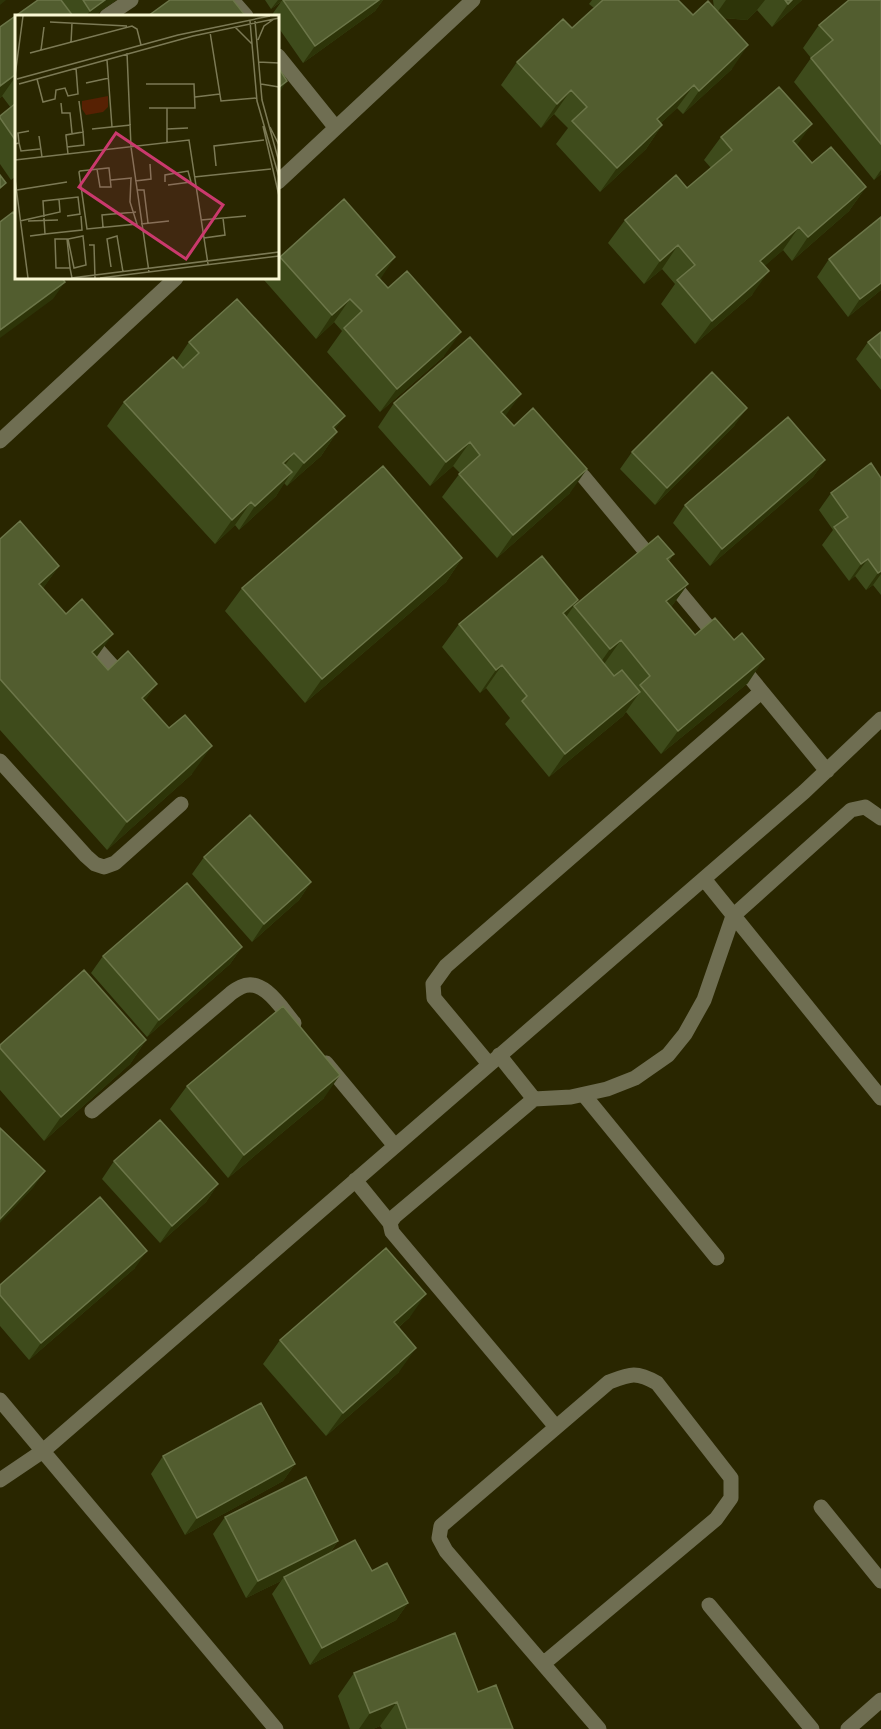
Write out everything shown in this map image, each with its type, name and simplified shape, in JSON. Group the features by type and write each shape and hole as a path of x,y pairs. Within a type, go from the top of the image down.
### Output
{"street":[{"path":"108,15 131,0"},
{"path":"232,0 245,15"},
{"path":"279,181 473,0"},
{"path":"279,57 336,128"},
{"path":"0,441 175,279"},
{"path":"583,476 827,771"},
{"path":"80,630 136,693"},
{"path":"534,1099 434,998 433,984 446,966 761,692"},
{"path":"0,1480 43,1451 704,879 827,771 881,719"},
{"path":"0,762 86,856 95,864 105,867 115,863 181,804"},
{"path":"390,1223 395,1216 534,1099 584,1095 607,1089 635,1078 668,1055 685,1034 704,1000 733,916 851,810 865,807 881,818"},
{"path":"704,879 881,1098"},
{"path":"92,1111 229,995 243,986 255,985 266,991 305,1037"},
{"path":"320,1055 395,1146"},
{"path":"584,1095 717,1258"},
{"path":"355,1180 390,1223 392,1232 556,1427"},
{"path":"543,1664 716,1519 731,1498 731,1478 657,1383 643,1375 629,1374 609,1382 441,1526 439,1538 446,1551 543,1664 599,1729"},
{"path":"0,1400 276,1729"},
{"path":"822,1508 881,1581"},
{"path":"709,1605 812,1729"},
{"path":"848,1729 881,1700"}],"building":[{"path":"38,0 61,0 72,15 17,15"},
{"path":"83,0 105,0 90,11"},
{"path":"170,0 233,0 244,14 242,15 149,15"},
{"path":"283,0 379,0 315,46"},
{"path":"603,0 678,0 693,15 708,1 748,45 699,91 694,85 657,119 662,125 617,168 572,121 587,107 571,90 557,104 517,62 563,19 572,28"},
{"path":"849,0 881,0 881,144 811,58 833,40 819,25"},
{"path":"15,16 15,75 0,86 0,27"},
{"path":"279,69 287,81 279,87"},
{"path":"779,87 812,124 793,141 812,163 831,147 866,187 808,237 799,227 760,261 769,271 712,321 677,280 695,265 678,245 660,261 625,220 676,175 687,188 732,150 721,137"},
{"path":"15,104 15,140 0,118"},
{"path":"0,175 6,183 0,188"},
{"path":"344,199 395,257 376,275 388,288 407,271 461,332 397,389 344,328 362,311 350,299 332,315 280,257"},
{"path":"13,212 15,215 15,279 63,279 65,282 0,330 0,222"},
{"path":"881,217 881,283 860,299 829,259"},
{"path":"237,299 345,416 333,427 337,432 304,463 294,453 283,463 292,472 255,506 251,502 232,520 124,402 173,357 183,368 199,353 189,342"},
{"path":"881,332 881,358 868,342"},
{"path":"470,337 521,394 501,412 514,426 533,408 587,469 513,535 459,474 480,455 470,442 446,462 394,403"},
{"path":"712,372 747,408 667,488 632,452"},
{"path":"788,417 825,460 722,549 685,505"},
{"path":"871,463 881,478 881,571 878,573 868,559 861,564 834,527 848,517 831,493"},
{"path":"383,466 462,558 322,679 242,588"},
{"path":"20,521 59,566 39,584 66,614 82,599 113,634 92,652 108,670 128,651 157,684 142,698 169,728 185,715 212,746 127,822 0,679 0,539"},
{"path":"658,536 674,554 667,559 688,584 666,601 695,635 715,618 734,640 742,633 764,659 678,731 640,685 650,676 621,640 610,649 574,606"},
{"path":"542,556 578,600 563,613 614,676 622,670 640,692 565,754 522,701 527,696 502,665 496,670 459,624"},
{"path":"250,815 311,882 264,924 204,857"},
{"path":"187,883 242,947 159,1020 103,956"},
{"path":"84,970 146,1040 61,1117 0,1048 0,1045"},
{"path":"283,1006 340,1075 244,1155 187,1086"},
{"path":"160,1120 218,1184 172,1226 114,1161"},
{"path":"0,1128 45,1171 0,1219"},
{"path":"100,1197 147,1251 41,1343 0,1295 0,1285"},
{"path":"386,1248 426,1294 394,1322 416,1348 343,1413 280,1340"},
{"path":"261,1403 295,1464 197,1518 163,1456"},
{"path":"306,1477 338,1541 258,1581 225,1517"},
{"path":"355,1540 372,1571 387,1563 408,1603 322,1648 284,1577"},
{"path":"455,1633 478,1692 496,1685 513,1729 407,1729 397,1702 370,1713 354,1673"}]}
